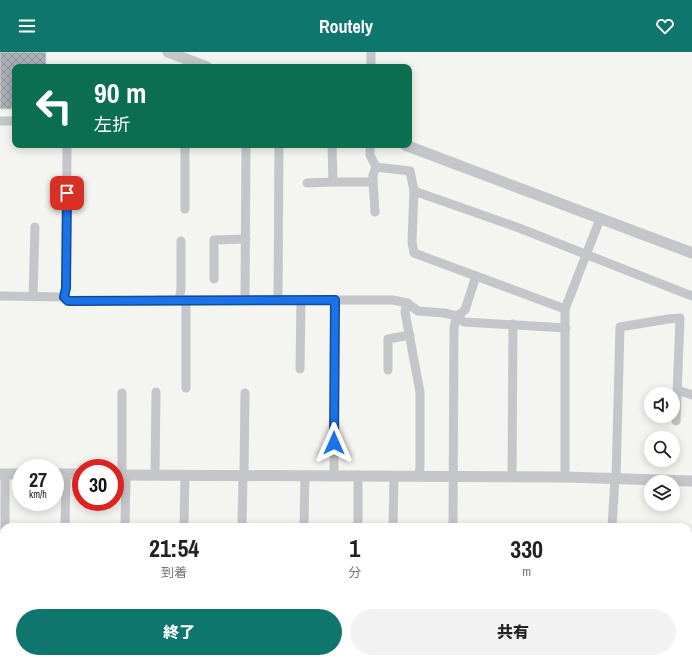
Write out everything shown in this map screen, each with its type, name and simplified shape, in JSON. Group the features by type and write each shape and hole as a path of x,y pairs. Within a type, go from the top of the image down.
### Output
{"street":[{"path":"168,52 199,64"},
{"path":"371,52 371,64"},
{"path":"0,121 12,121"},
{"path":"0,296 64,297 66,288 67,148"},
{"path":"185,148 185,209"},
{"path":"245,300 246,148"},
{"path":"278,300 279,148"},
{"path":"332,148 332,182"},
{"path":"370,148 370,155 376,167 373,175 374,212"},
{"path":"412,148 692,254"},
{"path":"376,167 410,171 414,191 412,242 414,253 565,308"},
{"path":"307,183 373,182"},
{"path":"414,191 519,228 692,296"},
{"path":"565,477 565,308 600,219"},
{"path":"33,296 35,227"},
{"path":"214,279 214,240 246,240"},
{"path":"181,241 181,289 183,300 186,388"},
{"path":"453,523 454,327 457,316 465,310 476,276"},
{"path":"157,300 393,300 407,303 418,311 444,313 457,316 464,322 566,328"},
{"path":"300,369 301,300"},
{"path":"334,475 335,300"},
{"path":"407,303 405,312 420,392 419,476"},
{"path":"612,523 620,327 680,318 678,387"},
{"path":"512,477 513,324"},
{"path":"388,370 388,339 410,335"},
{"path":"680,391 692,394"},
{"path":"155,475 156,392"},
{"path":"121,459 122,393"},
{"path":"242,523 245,394"},
{"path":"3,474 5,523"},
{"path":"124,475 565,477 692,481"},
{"path":"184,523 185,475"},
{"path":"304,523 305,475"},
{"path":"358,475 358,523"},
{"path":"393,523 394,476"},
{"path":"124,506 126,523"},
{"path":"63,511 65,523"}],"lane":[{"path":"64,297 68,301 157,300"}],"building":[{"path":"0,52 46,52 46,64 12,64 12,109 0,109"}],"route":[{"path":"67,193 66,288 64,297 68,301 335,300 334,443"}]}
